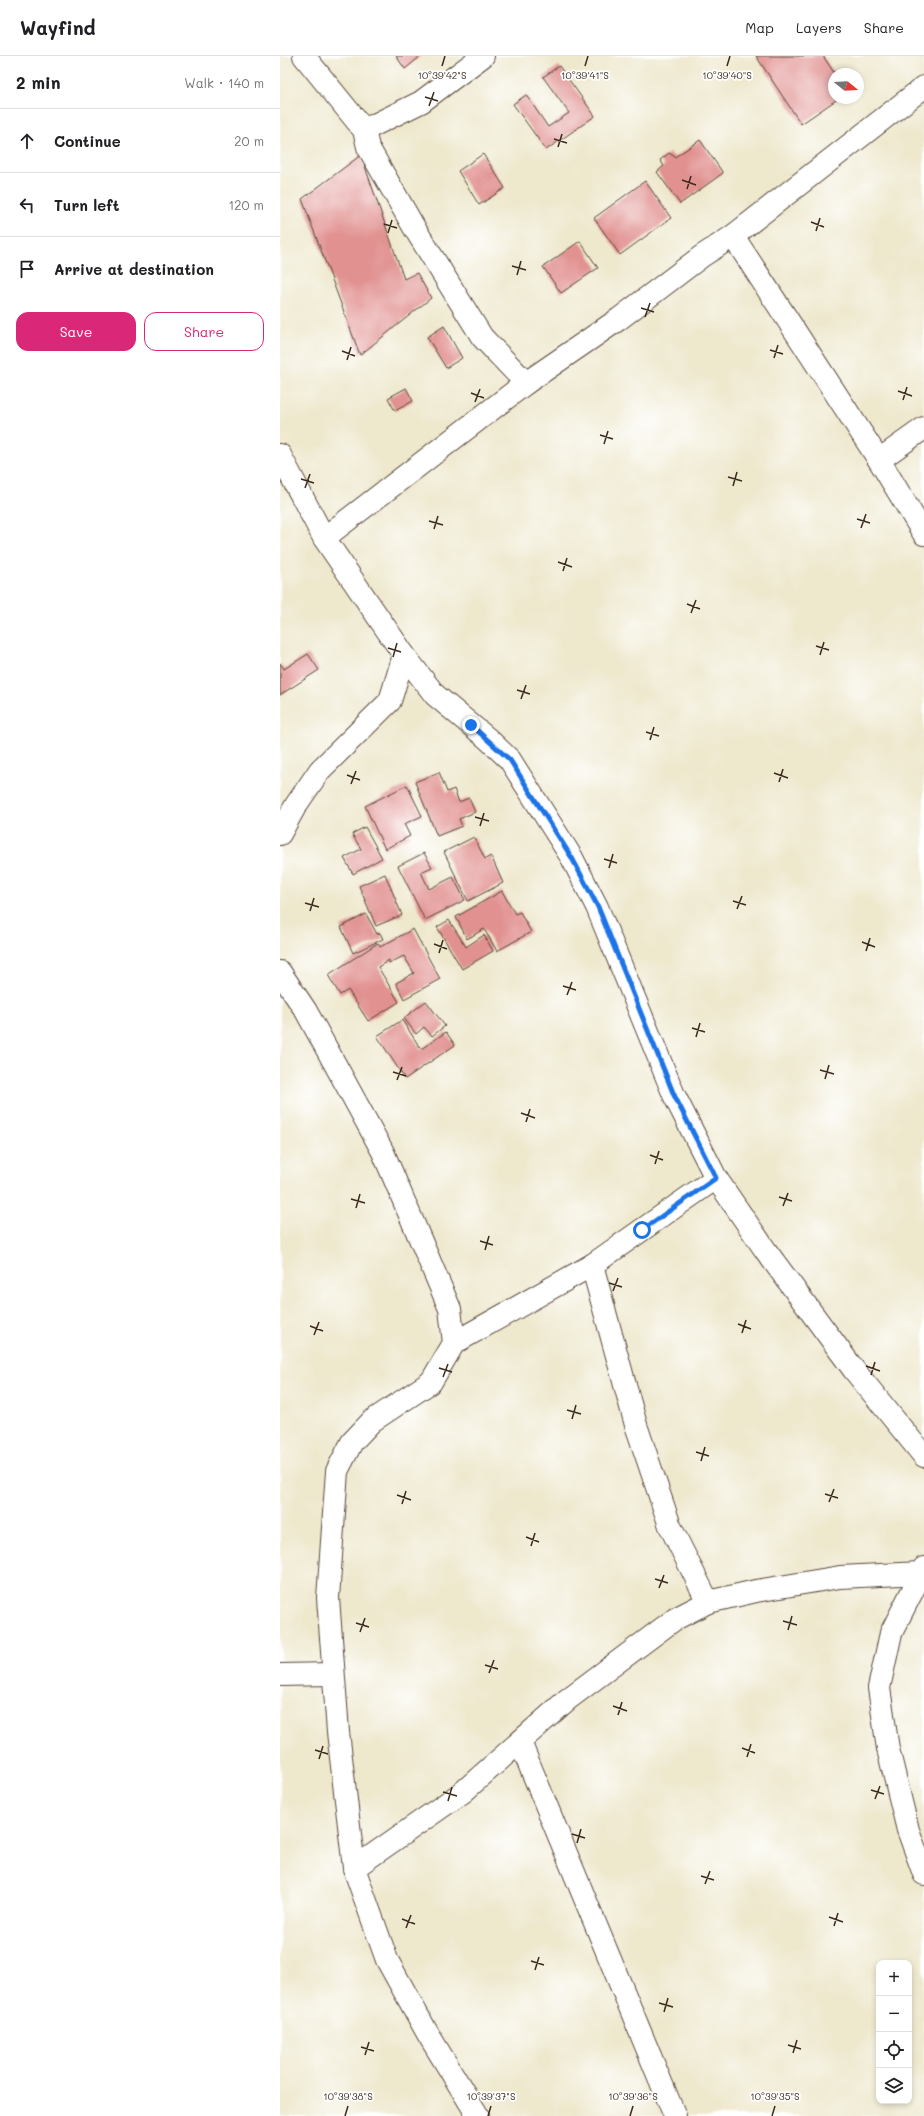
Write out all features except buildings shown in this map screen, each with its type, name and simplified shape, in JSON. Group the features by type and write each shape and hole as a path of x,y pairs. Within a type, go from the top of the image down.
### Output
{"street":[{"path":"304,56 364,130 368,147 415,229 482,337 526,383"},
{"path":"364,130 421,102 484,56"},
{"path":"324,538 526,383 619,319 702,256 733,236 924,87"},
{"path":"733,236 879,460 924,534"},
{"path":"879,460 924,428"},
{"path":"280,455 324,538 404,655 435,695 488,739 510,760 572,858 598,907 674,1095 716,1178 766,1252 854,1370 924,1456"},
{"path":"280,834 296,805 320,770 390,701 404,655"},
{"path":"280,972 306,1012 383,1152 450,1309 454,1342"},
{"path":"478,2116 428,2034 386,1960 354,1868 338,1732 328,1598 337,1471 352,1442 372,1421 431,1382 454,1342 592,1266 716,1178"},
{"path":"592,1266 636,1425 670,1526 708,1602"},
{"path":"354,1868 463,1792 568,1699 675,1619 708,1602 756,1591 840,1577 923,1570"},
{"path":"923,1570 891,1633 878,1688 888,1749 908,1830 924,1874"},
{"path":"280,1675 333,1674"},
{"path":"520,1742 675,2116"}],"route":[{"path":"471,725 510,760 572,858 598,907 674,1095 716,1178 642,1230"}]}
